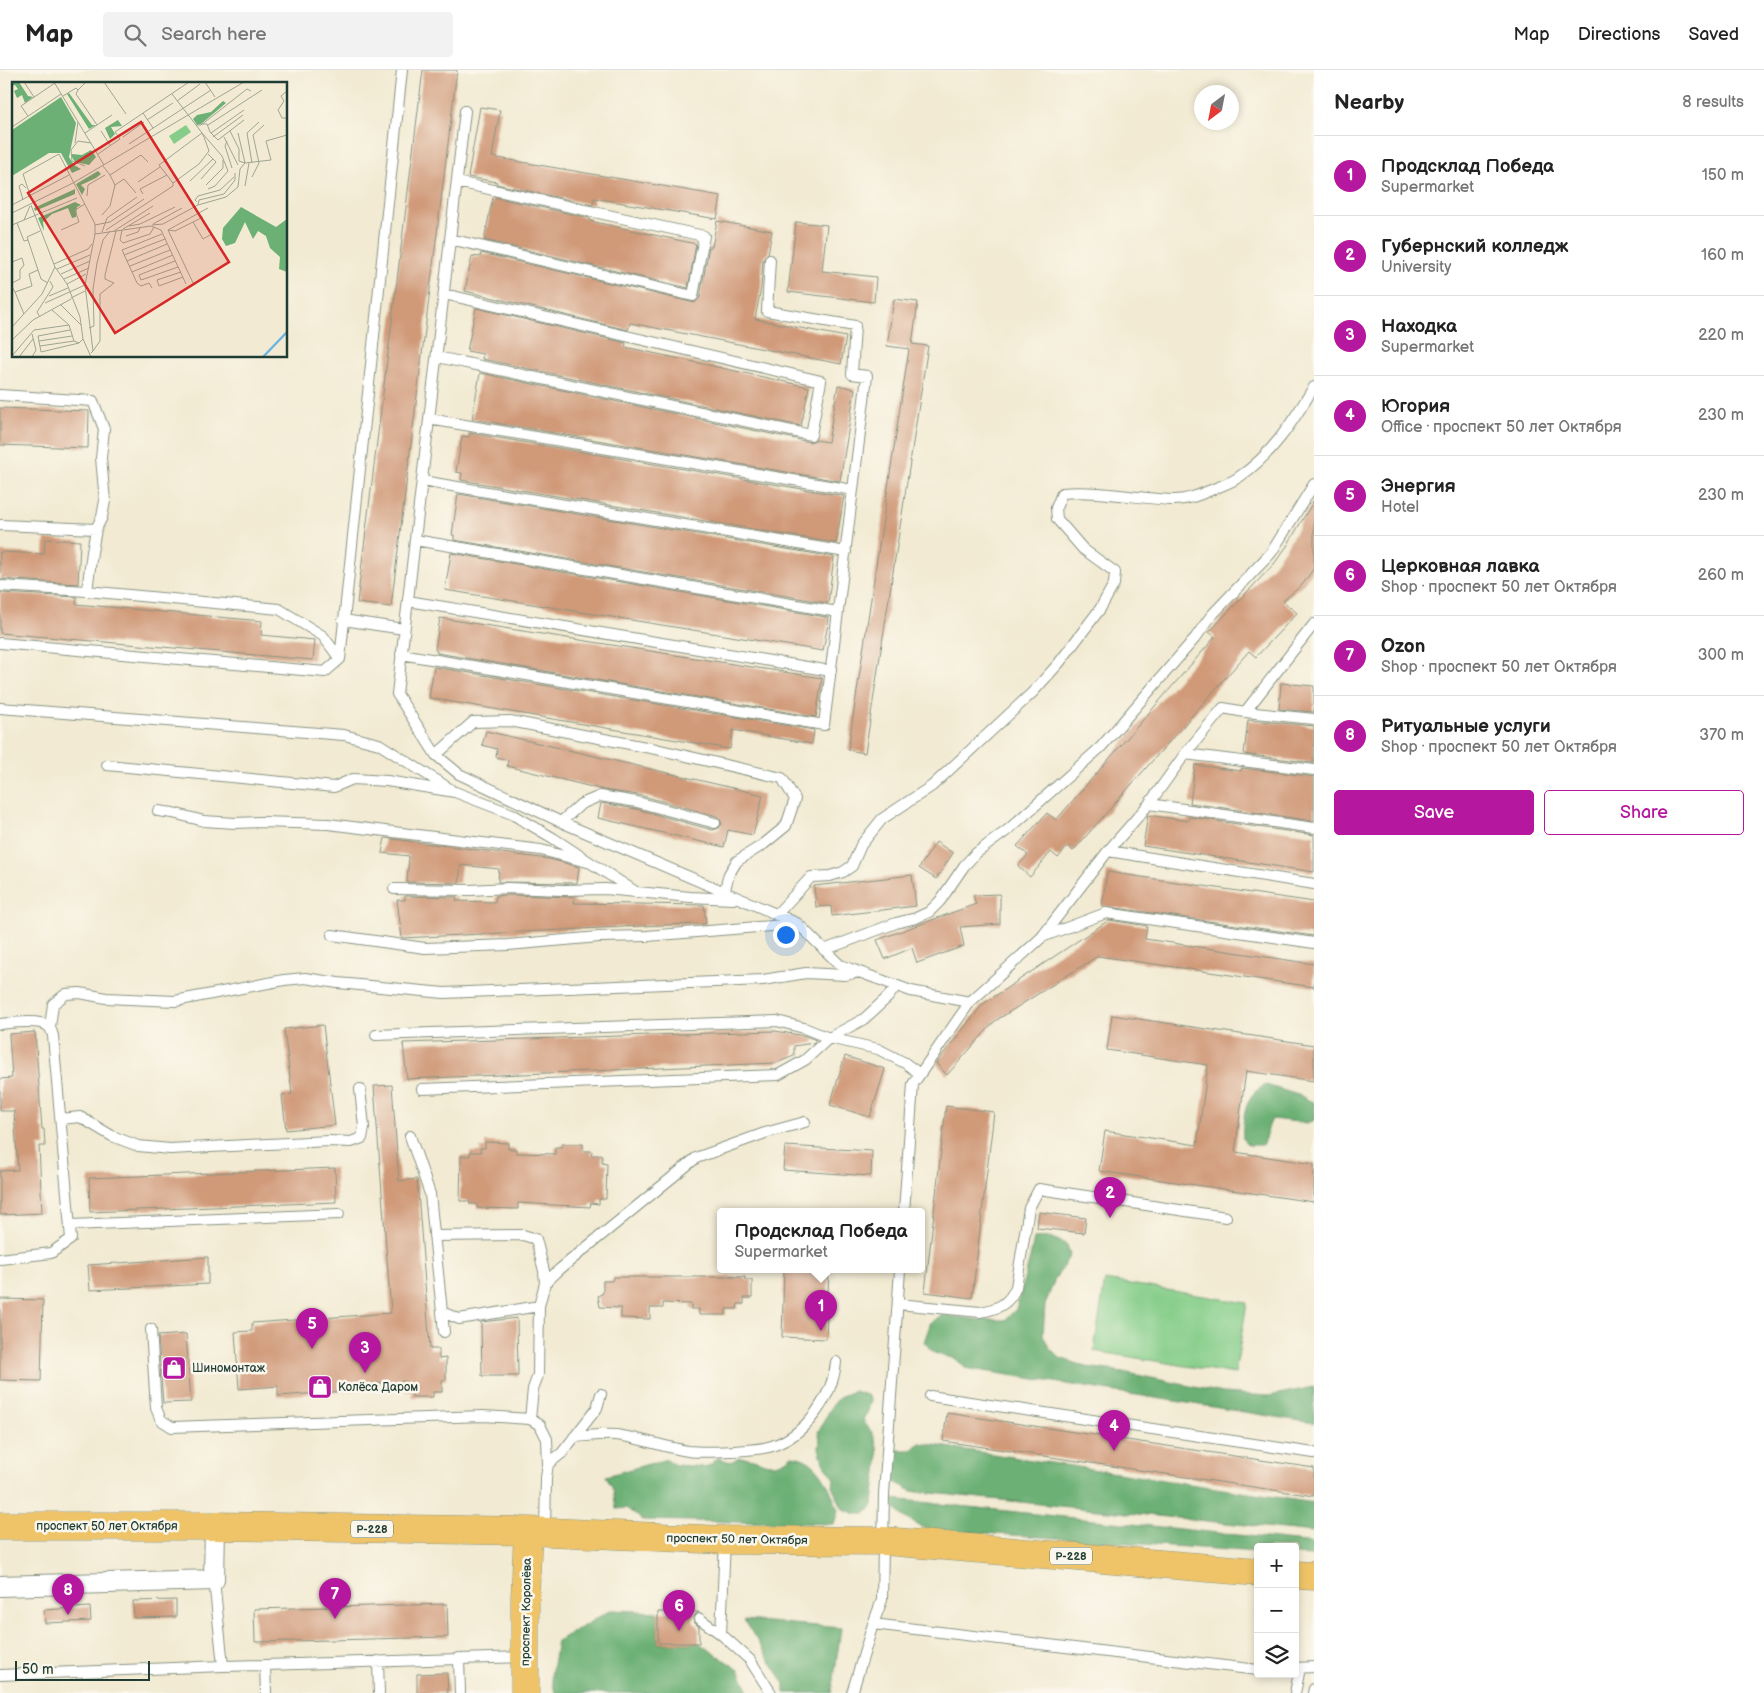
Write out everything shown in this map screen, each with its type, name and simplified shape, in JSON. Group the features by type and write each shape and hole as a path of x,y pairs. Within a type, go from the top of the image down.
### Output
{"main road":[{"name":"проспект 50 лет Октября","path":"0,1526 215,1526 537,1532 725,1540 884,1541 1254,1572"},
{"name":"проспект Королёва","path":"525,1693 525,1598 537,1532"},
{"path":"1299,1575 1314,1576"}],"street":[{"path":"0,1586 214,1580 215,1526"}],"lane":[{"path":"0,643 326,672 340,659 402,70"},
{"path":"466,111 396,694 436,755 459,774 561,822 739,900 797,923 840,965 911,991 970,1002"},
{"path":"450,239 693,296 704,236 457,182"},
{"path":"401,654 824,725 867,376 852,374 854,326 767,311 770,260"},
{"path":"436,357 811,435 821,381 444,294"},
{"path":"776,915 811,877 830,876 843,872 852,866 861,845 882,819 932,786 1033,692 1100,609 1114,584 1115,572 1083,549 1057,519 1056,508 1062,493 1082,492 1174,500 1194,497 1238,478 1267,453 1285,432 1314,387"},
{"path":"0,395 93,401 104,429 101,458 105,501 102,517 96,529 87,591"},
{"path":"429,419 853,490"},
{"path":"422,481 846,552"},
{"path":"824,950 929,912 940,901 964,866 975,854 1009,829 1101,747 1196,637 1211,616 1271,553 1314,484"},
{"path":"0,525 96,529"},
{"path":"415,540 838,612"},
{"path":"0,586 87,591 279,609 323,636 340,659"},
{"path":"408,600 831,671"},
{"path":"343,620 404,629"},
{"path":"1246,712 1313,628"},
{"path":"0,708 344,735 379,744 455,792"},
{"path":"904,1208 913,1084 970,1002 1041,938 1223,708 1314,720"},
{"path":"436,755 473,722 510,721 656,749 782,778 795,800 786,826 764,844 737,861 729,874 724,893"},
{"path":"1185,754 1314,770"},
{"path":"107,765 334,787 353,779 387,781 455,792 512,814 636,892"},
{"path":"561,822 581,804 600,796 637,802 715,823"},
{"path":"1148,804 1314,828"},
{"path":"500,809 528,806"},
{"path":"158,811 173,812 204,820 228,823 320,823 357,827 541,850 590,863"},
{"path":"1108,851 1314,884"},
{"path":"394,889 604,889 739,900"},
{"path":"1041,938 1106,913 1314,943"},
{"path":"332,935 425,948 508,945 599,937 647,936 797,923"},
{"path":"0,1259 52,1253 71,1239 53,1036 50,1027 53,1004 66,994 80,993 106,998 175,1001 284,980 305,978 338,984 444,993 763,980 806,973 845,975 860,972"},
{"path":"422,1089 778,1075 805,1060 829,1038 864,1019 888,997 896,986"},
{"path":"376,1035 778,1021 804,1028 829,1038 878,1049 905,1063 920,1074"},
{"path":"0,1024 36,1022 50,1027"},
{"path":"61,1119 80,1117 112,1136 138,1146 170,1150 329,1141 352,1142 362,1138 364,1127 360,1089"},
{"path":"545,1283 696,1158 765,1133 805,1122"},
{"path":"410,1136 430,1194 444,1332"},
{"path":"898,1304 980,1312 1005,1305 1013,1296 1016,1287 1029,1208 1039,1189 1226,1217"},
{"path":"71,1225 339,1214"},
{"path":"434,1236 524,1235 536,1239 545,1283 539,1306 538,1375 533,1389 530,1419"},
{"path":"852,1693 882,1600 884,1494 900,1273"},
{"path":"442,1312 460,1319 539,1306"},
{"path":"151,1329 156,1408 161,1420 172,1427 478,1416 530,1419 540,1425 547,1439 548,1464 537,1532"},
{"path":"574,1437 613,1435 630,1437 665,1447 690,1451 743,1450 772,1446 805,1425 816,1413 834,1380 836,1362"},
{"path":"548,1464 562,1453 598,1408 601,1394"},
{"path":"930,1396 1314,1453"},
{"path":"721,1634 725,1540"},
{"path":"214,1580 223,1666"},
{"path":"700,1619 721,1634 750,1660 771,1693"},
{"path":"873,1624 1254,1670"},
{"path":"0,1675 265,1664 525,1657"},
{"path":"460,1658 460,1693"},
{"path":"378,1661 379,1693"},
{"path":"265,1664 266,1693"},
{"path":"1299,1668 1314,1667"},
{"path":"1295,1693 1297,1678"},
{"path":"1313,1693 1314,1689"}],"green space":[{"path":"1266,1085 1301,1096 1314,1103 1314,1120 1306,1123 1272,1119 1262,1145 1248,1145 1243,1139 1243,1120 1246,1108 1255,1092"},
{"path":"1051,1237 1067,1245 1070,1255 1054,1281 1045,1305 1043,1335 1049,1347 1060,1358 1086,1367 1123,1372 1223,1393 1269,1396 1314,1387 1314,1423 965,1368 956,1359 934,1353 924,1342 931,1322 942,1315 980,1320 1005,1320 1016,1309 1034,1239"},
{"path":"1105,1280 1247,1303 1235,1374 1094,1351"},
{"path":"854,1391 867,1395 871,1401 863,1419 874,1436 878,1455 873,1505 865,1514 857,1514 843,1509 833,1488 834,1477 823,1462 819,1448 820,1438 818,1432 832,1406 841,1396"},
{"path":"920,1443 1314,1503 1314,1532 912,1491 893,1481 891,1476 897,1450 911,1450"},
{"path":"791,1456 809,1462 822,1475 838,1510 834,1524 643,1520 626,1508 616,1509 613,1488 606,1476 667,1459 675,1465 705,1467 720,1458 731,1461 737,1458 745,1458 776,1464"},
{"path":"892,1499 1314,1543 1314,1556 1299,1555 1299,1543 1254,1543 1254,1552 925,1529 909,1520 893,1505"},
{"path":"611,1610 658,1612 658,1643 699,1643 739,1670 750,1693 555,1693 551,1676 557,1641"},
{"path":"744,1620 841,1628 832,1693 785,1693 785,1684"}],"building":[{"path":"423,70 457,70 391,607 357,603"},
{"path":"480,107 500,110 492,157 721,196 717,219 594,198 593,205 468,177"},
{"path":"493,197 590,218 590,221 696,244 688,288 484,240"},
{"path":"717,221 772,231 768,254 763,259 761,288 755,319 846,337 841,364 630,323 628,330 465,291 472,256 480,257 481,253 695,303 700,297 709,247 712,247"},
{"path":"796,222 827,225 822,271 876,277 874,302 788,292"},
{"path":"894,299 918,302 912,344 928,346 865,753 848,750 909,349 887,346"},
{"path":"476,308 626,343 625,347 809,387 801,426 482,359 483,354 467,351"},
{"path":"480,373 810,442 815,440 828,442 838,385 855,389 840,481 472,419"},
{"path":"0,408 89,411 88,448 0,445"},
{"path":"469,433 844,496 836,543 461,480 462,473 456,472 462,436 469,437"},
{"path":"458,494 834,557 828,603 454,540 454,535 452,535"},
{"path":"1314,500 1314,568 1303,584 1283,601 1297,613 1256,657 1249,651 1073,851 1068,846 1058,858 1051,852 1030,877 1018,866 1028,855 1017,846 1047,813 1056,820 1215,637 1209,632 1274,564"},
{"path":"45,539 80,541 78,584 0,579 0,552 44,554"},
{"path":"451,553 826,617 829,618 823,651 445,590"},
{"path":"0,593 77,597 76,604 262,621 261,635 315,640 313,660 0,633"},
{"path":"440,618 822,678 816,717 437,653 435,650"},
{"path":"434,667 814,730 812,744 733,730 730,749 429,698"},
{"path":"1281,683 1314,686 1314,712 1279,709"},
{"path":"1248,720 1314,726 1314,763 1244,754"},
{"path":"486,731 763,795 753,835 728,830 724,847 598,818 601,803 636,809 713,830 719,828 722,824 717,816 639,795 604,790 507,766 508,760 496,757 497,749 482,745"},
{"path":"1195,765 1241,771 1242,768 1314,777 1314,821 1190,803"},
{"path":"1148,815 1188,821 1189,817 1314,835 1314,872 1143,846"},
{"path":"385,838 549,859 579,867 577,883 498,882 499,869 461,865 459,883 407,882 409,856 382,853"},
{"path":"936,842 953,853 936,879 919,868"},
{"path":"1107,872 1314,902 1314,936 1102,906"},
{"path":"912,875 916,906 832,916 831,906 816,907 814,886"},
{"path":"1000,894 1000,924 960,927 964,946 917,963 912,948 885,959 877,940 976,904 973,895"},
{"path":"405,896 457,897 456,901 495,902 496,896 575,897 574,903 704,905 706,924 402,938 397,900 405,900"},
{"path":"1109,920 1147,926 1145,939 1314,964 1314,987 1098,956 995,1021 947,1075 936,1063 983,1004"},
{"path":"1112,1015 1314,1045 1314,1081 1246,1071 1235,1152 1314,1164 1314,1202 1099,1171 1105,1131 1197,1145 1208,1065 1107,1050"},
{"path":"323,1025 335,1125 286,1130 282,1095 292,1094 284,1029"},
{"path":"775,1031 806,1036 816,1040 813,1043 794,1046 794,1056 776,1063 407,1079 403,1043"},
{"path":"35,1032 42,1129 44,1129 45,1146 39,1146 42,1213 0,1215 0,1171 18,1170 14,1111 0,1111 0,1079 12,1078 9,1034"},
{"path":"845,1056 885,1069 870,1117 830,1105"},
{"path":"392,1085 399,1181 417,1179 430,1349 439,1349 439,1359 446,1358 446,1380 442,1380 442,1392 433,1392 433,1397 412,1397 412,1391 406,1392 405,1381 374,1383 374,1389 278,1396 278,1386 239,1389 235,1332 252,1331 252,1323 391,1313 374,1086"},
{"path":"946,1106 994,1112 972,1298 925,1292"},
{"path":"485,1142 508,1143 508,1149 516,1149 516,1153 555,1154 555,1147 562,1147 562,1144 583,1144 583,1151 592,1151 591,1155 602,1155 602,1163 607,1164 606,1199 599,1199 599,1204 591,1203 590,1207 518,1203 518,1209 477,1208 477,1204 469,1204 470,1201 460,1201 461,1156 470,1156 470,1152 481,1152 480,1148 485,1148"},
{"path":"785,1146 872,1151 871,1176 783,1170"},
{"path":"335,1168 336,1202 90,1212 89,1178"},
{"path":"1039,1212 1086,1218 1084,1233 1037,1228"},
{"path":"208,1257 208,1284 90,1290 88,1265"},
{"path":"784,1273 829,1273 826,1339 782,1337"},
{"path":"613,1277 745,1277 745,1280 752,1280 752,1298 744,1298 744,1304 738,1304 737,1309 726,1309 726,1315 699,1315 699,1309 691,1309 691,1304 663,1303 663,1308 650,1308 650,1319 621,1318 621,1308 600,1307 598,1296 603,1293 603,1281 612,1281"},
{"path":"0,1299 43,1300 41,1381 0,1380"},
{"path":"517,1318 518,1376 482,1376 481,1322"},
{"name":"Шиномонтаж","path":"186,1334 191,1402 163,1403 158,1336"},
{"path":"947,1413 1314,1468 1314,1496 943,1441"},
{"path":"176,1600 176,1617 134,1618 133,1601"},
{"path":"447,1604 448,1637 255,1642 254,1609"},
{"path":"90,1607 91,1621 45,1623 44,1610"},
{"path":"658,1612 699,1612 693,1619 699,1627 699,1643 658,1643"},
{"path":"447,1673 448,1693 417,1693 417,1674"}],"place":[{"name":"Губернский колледж","path":"1110,1218"},
{"name":"Продсклад Победа","path":"821,1331"},
{"name":"Энергия","path":"312,1349"},
{"name":"Шиномонтаж","path":"174,1368"},
{"name":"Находка","path":"365,1373"},
{"name":"Колёса Даром","path":"320,1387"},
{"name":"Югория","path":"1114,1451"},
{"name":"Ритуальные услуги","path":"68,1615"},
{"name":"Ozon","path":"335,1619"},
{"name":"Церковная лавка","path":"679,1631"}]}
